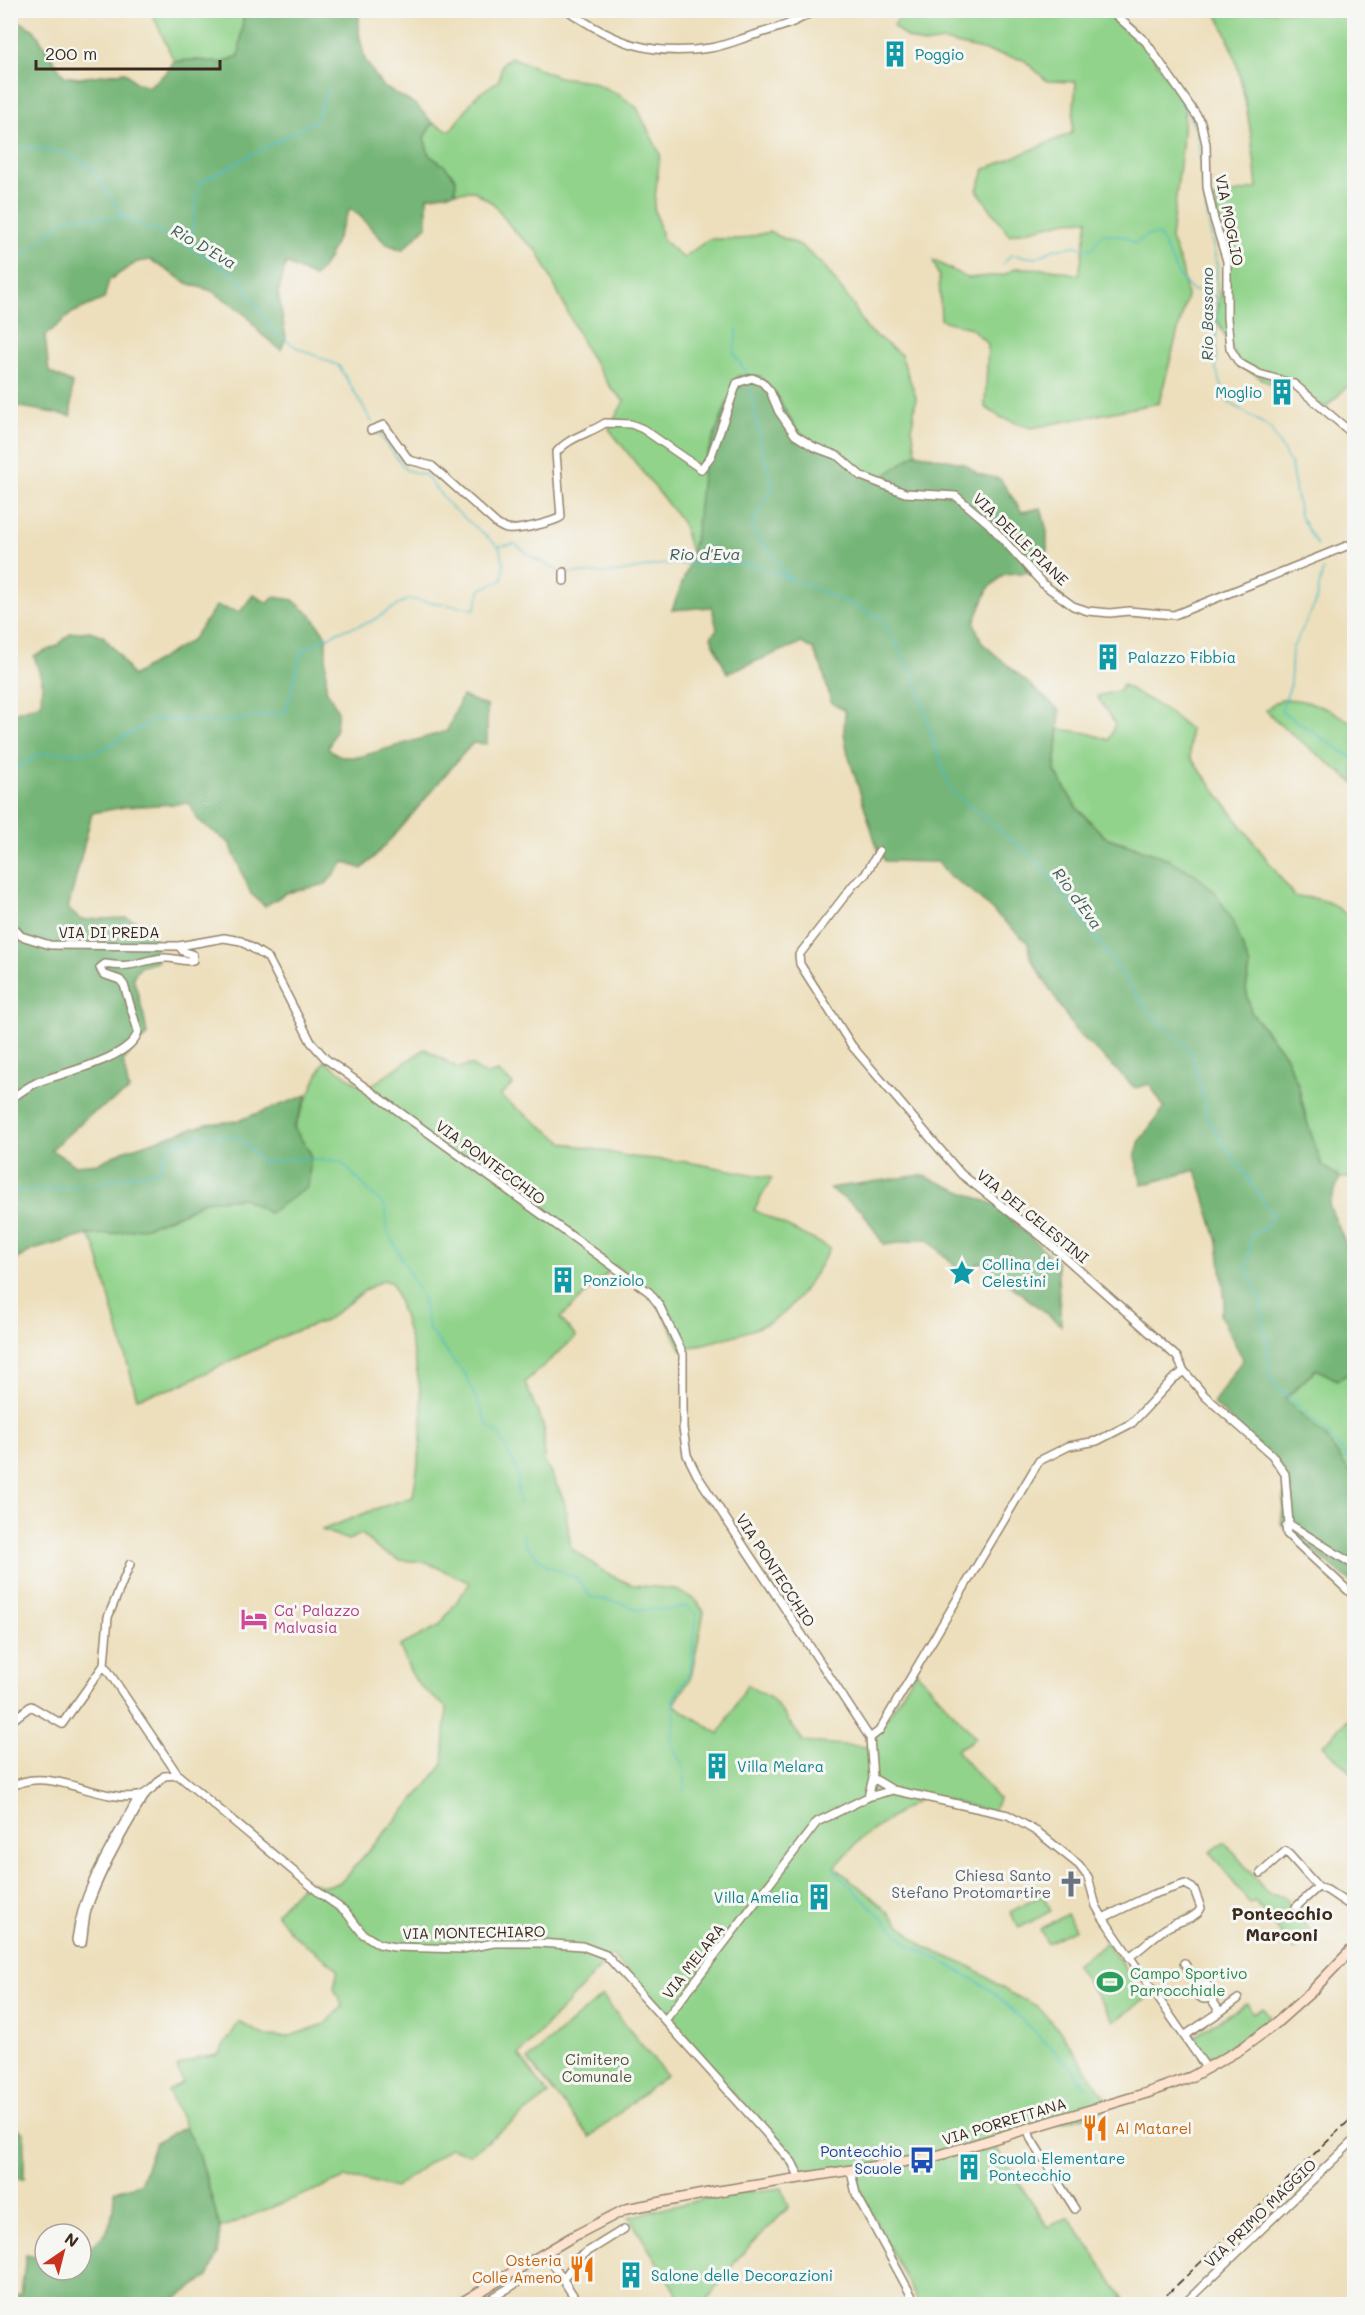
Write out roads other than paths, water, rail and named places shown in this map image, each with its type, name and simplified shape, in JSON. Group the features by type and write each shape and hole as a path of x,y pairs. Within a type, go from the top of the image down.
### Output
{"main road":[{"name":"VIA PORRETTANA","path":"459,2304 626,2210 719,2191 851,2172 933,2157 1148,2093 1207,2069 1241,2049 1274,2025 1310,1993 1354,1947"}],"street":[{"path":"567,10 617,41 660,51 711,48 779,27 805,17 814,10"},
{"name":"VIA MOGLIO","path":"1110,10 1146,42 1201,122 1206,144 1207,187 1227,261 1227,318 1230,348 1239,363 1259,374 1294,384 1354,435"},
{"name":"VIA DELLE PIANE","path":"371,430 384,425 409,460 432,466 498,525 508,529 520,528 561,517 556,453 563,444 594,431 605,423 631,424 643,429 701,469 711,456 737,383 752,378 762,382 770,391 779,412 795,435 814,447 838,456 861,476 905,493 956,496 988,523 1043,584 1073,606 1099,613 1129,611 1174,615 1354,543"},
{"path":"564,572 564,581"},
{"name":"VIA DEI CELESTINI","path":"879,851 865,875 854,884 803,948 799,955 800,964 852,1046 961,1174 1042,1237 1177,1357 1184,1371 1204,1396 1272,1455 1285,1474 1289,1524"},
{"name":"VIA DI PREDA","path":"10,924 21,936 50,945 179,946"},
{"name":"VIA PONTECCHIO","path":"179,946 224,938 241,941 268,958 311,1042 326,1059 650,1292 659,1305 683,1354 683,1428 687,1455 697,1475 870,1738 873,1778 868,1797"},
{"path":"10,1100 35,1083 113,1056 130,1046 136,1039 138,1031 124,985 120,980 103,974 100,968 105,964 123,967 164,958 188,962 193,960 193,955 183,951 179,946"},
{"path":"870,1738 879,1731 1039,1461 1069,1446 1097,1441 1132,1423 1172,1380 1184,1371"},
{"path":"1354,1565 1289,1524 1286,1527 1287,1534 1354,1596"},
{"path":"10,1722 31,1706 62,1724 104,1665 108,1617 130,1564"},
{"name":"VIA MONTECHIARO","path":"104,1665 178,1775 345,1911 363,1934 379,1944 394,1947 462,1949 494,1943 582,1946 606,1954 792,2162 800,2178"},
{"path":"139,1796 112,1841 79,1914 77,1943 82,1943 87,1911 133,1814 147,1792 164,1776 178,1775"},
{"path":"873,1778 893,1790 1008,1815 1039,1833 1074,1861 1088,1877 1096,1906 1103,1918 1207,2069"},
{"path":"10,1788 19,1782 35,1779 104,1794 139,1796 147,1792"},
{"name":"VIA MELARA","path":"666,2019 817,1822 868,1797 893,1790"},
{"path":"1261,1873 1286,1851 1318,1887 1328,1890 1354,1908"},
{"path":"1103,1918 1151,1895 1185,1884 1192,1886 1201,1908 1197,1915 1169,1927 1129,1957"},
{"path":"1296,1907 1318,1887"},
{"path":"1184,1963 1201,1986 1198,1995 1204,1999 1210,1997 1220,2012"},
{"path":"1184,2036 1238,1999"},
{"path":"1028,2130 1030,2139 1075,2209"},
{"name":"VIA PRIMO MAGGIO","path":"1184,2304 1354,2140"},
{"path":"851,2172 856,2194 916,2304"},
{"path":"563,2279 579,2257 624,2229"},
{"path":"546,2253 578,2303"},
{"path":"486,2304 525,2278 532,2279"}],"waterway":[{"path":"190,247 199,183 316,120 329,87"},
{"name":"Rio Bassano","path":"1174,89 1197,132 1207,215 1217,266 1216,369 1227,401 1270,428 1291,465 1300,516 1317,545"},
{"path":"10,151 29,147 64,153 89,165 125,218"},
{"name":"Rio D'Eva","path":"10,263 14,263 68,217 125,218 182,242 241,279 271,329 296,347 339,366 372,422"},
{"path":"1003,264 1011,255 1036,258 1055,249 1074,246 1092,249 1102,234 1126,237 1135,244 1147,235 1159,235 1180,278 1193,291 1205,290 1215,297"},
{"path":"737,329 734,354 748,375"},
{"path":"750,387 761,444 773,486 751,528 790,578"},
{"name":"Rio D'Eva","path":"378,433 406,470 425,475 450,506 498,546"},
{"path":"500,546 515,544 532,557 558,571"},
{"path":"10,776 22,764 43,753 97,752 156,719 222,723 286,712 302,650 340,631 370,622 408,599 475,609 481,589 502,580 504,563 499,547"},
{"name":"Rio d'Eva","path":"568,573 614,573 663,564 750,564 815,588 881,618 915,677 951,791 1039,862 1144,1006 1192,1053 1208,1120 1273,1215 1265,1227 1251,1236 1247,1271 1261,1300 1271,1381 1326,1431 1354,1468"},
{"name":"Rio Bassano","path":"1323,570 1315,604 1292,649 1290,687 1281,711 1354,759"},
{"path":"10,1191 48,1190 85,1185 159,1169 170,1145 203,1134 239,1137 263,1163 296,1158 340,1161 386,1208 387,1230 422,1297 429,1330 466,1376 489,1427 499,1434 517,1471 519,1504"},
{"path":"523,1533 524,1543 548,1567 575,1577 591,1597 621,1603 639,1610 673,1609 685,1606 697,1614 690,1672 673,1699 675,1718 671,1744 684,1768 684,1791"},
{"path":"833,1869 909,1945 991,1990 1071,2067 1086,2087"},
{"path":"63,2304 72,2298 78,2298 87,2304"},
{"path":"10,2304 22,2302 27,2304"}],"railway":[{"path":"1157,2304 1354,2116"}],"place":[{"name":"Poggio","path":"895,54"},
{"name":"Moglio","path":"1282,392"},
{"name":"Palazzo Fibbia","path":"1108,657"},
{"name":"Collina dei Celestini","path":"962,1273"},
{"name":"Ponziolo","path":"563,1280"},
{"name":"Ca' Palazzo Malvasia","path":"254,1619"},
{"name":"Villa Melara","path":"717,1766"},
{"name":"Chiesa Santo Stefano Protomartire","path":"1071,1884"},
{"name":"Villa Amelia","path":"819,1897"},
{"name":"Campo Sportivo Parrocchiale","path":"1110,1982"},
{"name":"Al Matarel","path":"1095,2128"},
{"name":"Pontecchio Scuole","path":"922,2160"},
{"name":"Scuola Elementare Pontecchio","path":"969,2167"},
{"name":"Osteria Colle Ameno","path":"582,2269"},
{"name":"Salone delle Decorazioni","path":"631,2275"}],"district":[{"name":"Pontecchio Marconi","path":"1282,1923"}],"park label":[{"name":"Cimitero Comunale","path":"597,2068"}]}
